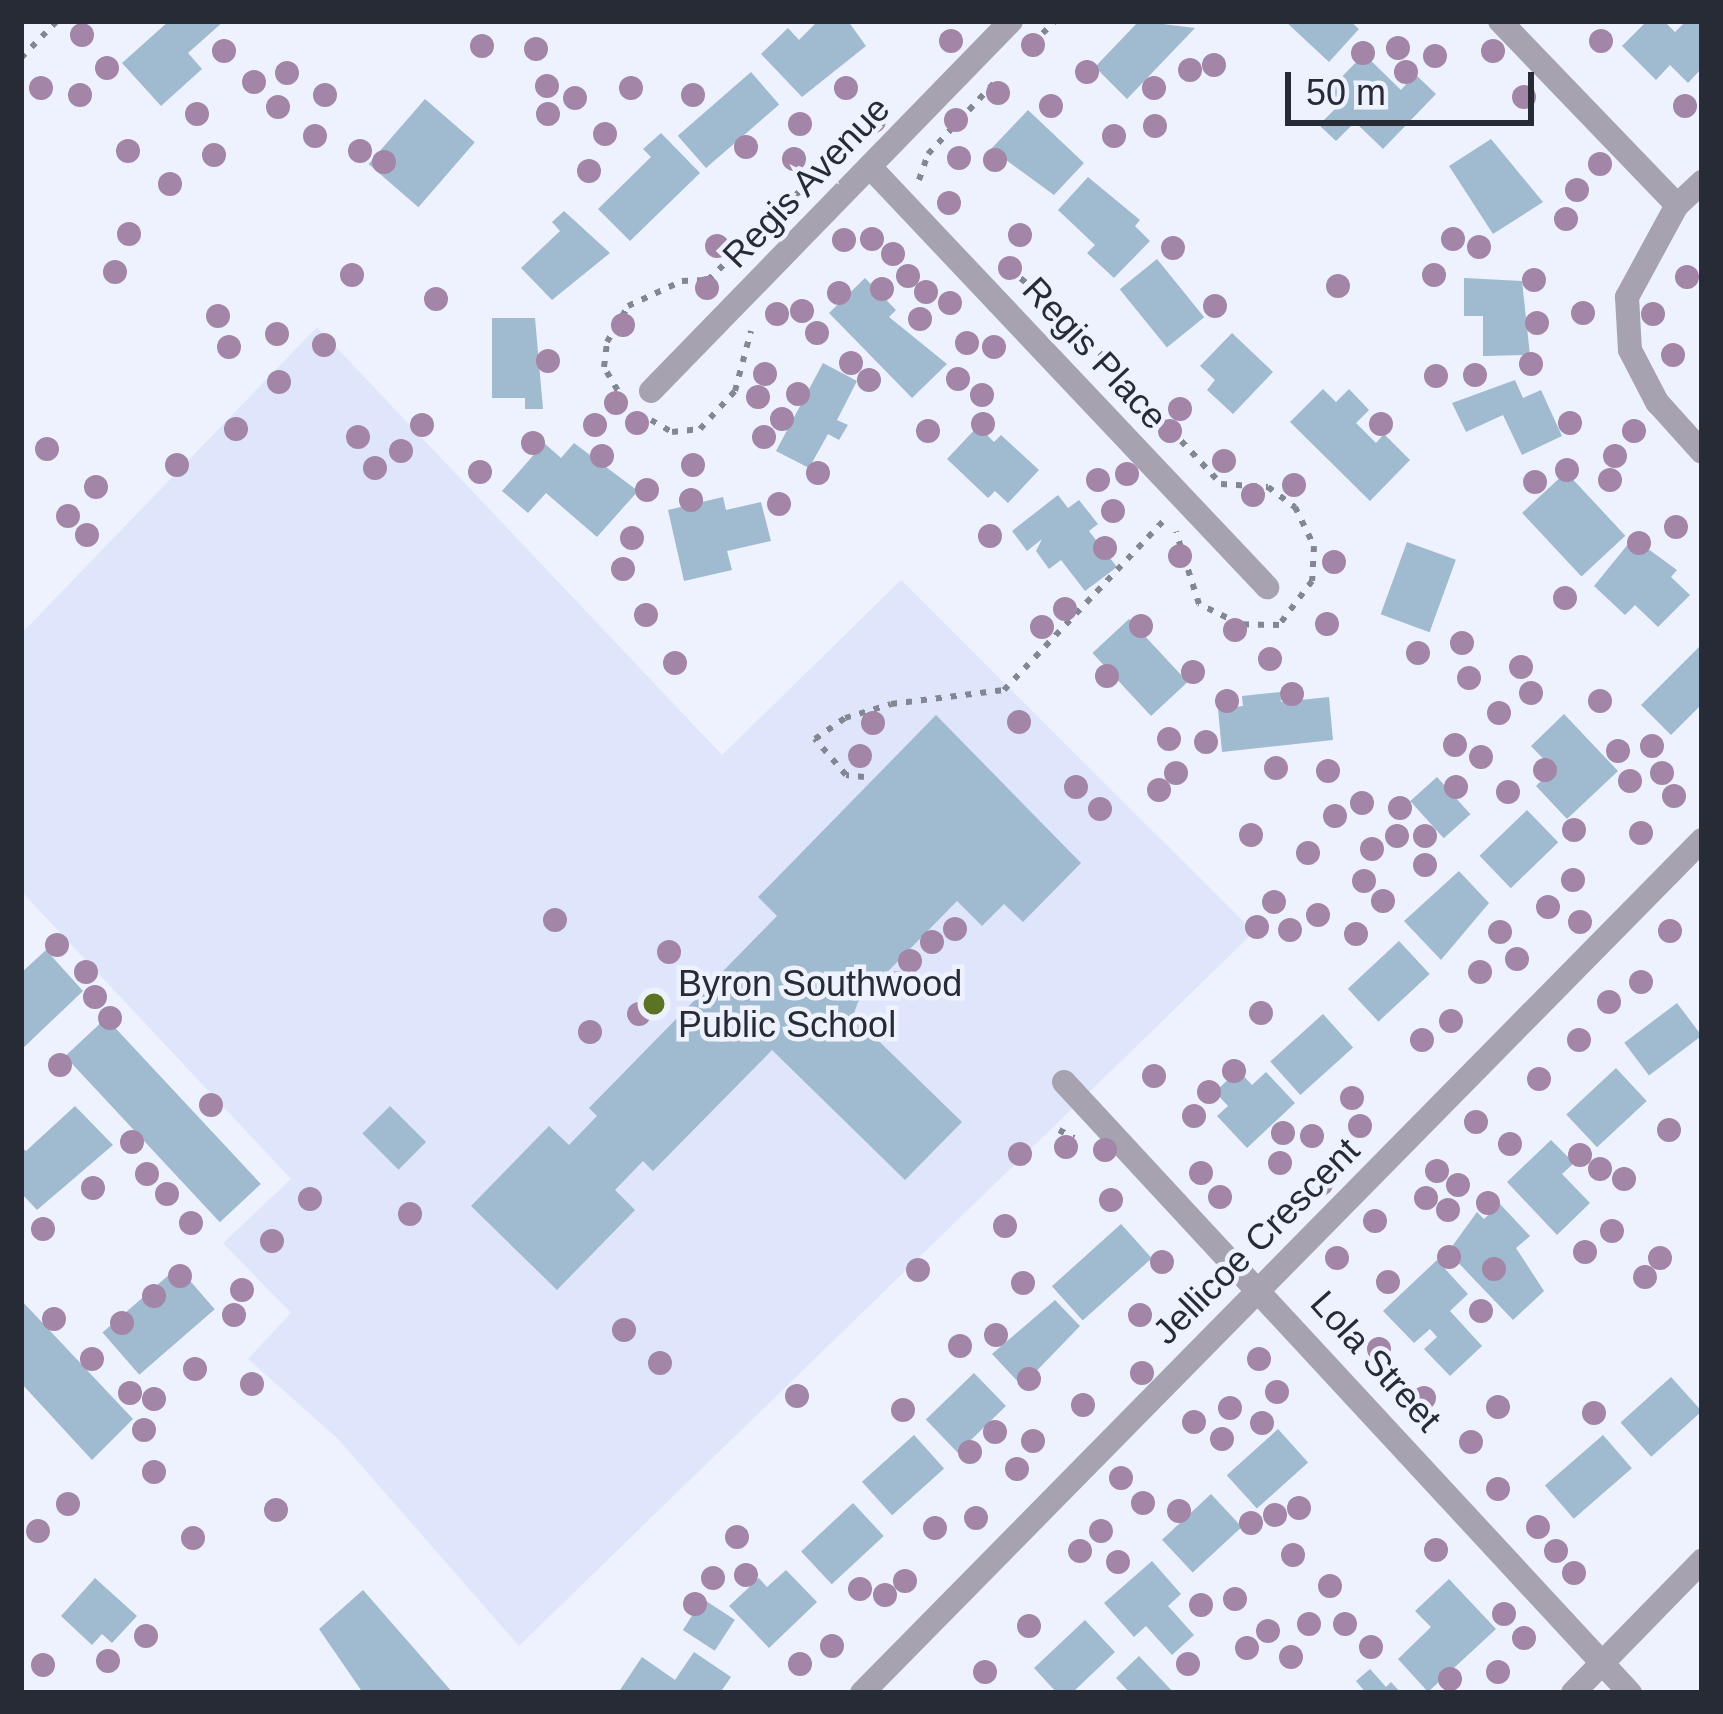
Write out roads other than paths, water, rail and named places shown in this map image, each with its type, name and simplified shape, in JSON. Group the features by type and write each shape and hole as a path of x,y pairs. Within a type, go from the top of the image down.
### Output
{"street":[{"name":"Regis Avenue","path":"651,392 1010,21"},
{"path":"1500,21 1677,205"},
{"name":"Regis Place","path":"871,168 1267,587"},
{"path":"1702,182 1677,205 1627,297 1630,350 1657,402 1702,452"},
{"name":"Jellicoe Crescent","path":"862,1693 1702,840"},
{"name":"Lola Street","path":"1064,1082 1260,1288 1630,1693"},
{"path":"1574,1693 1702,1561"}],"place":[{"name":"Byron Southwood Public School","path":"654,1004"}]}
